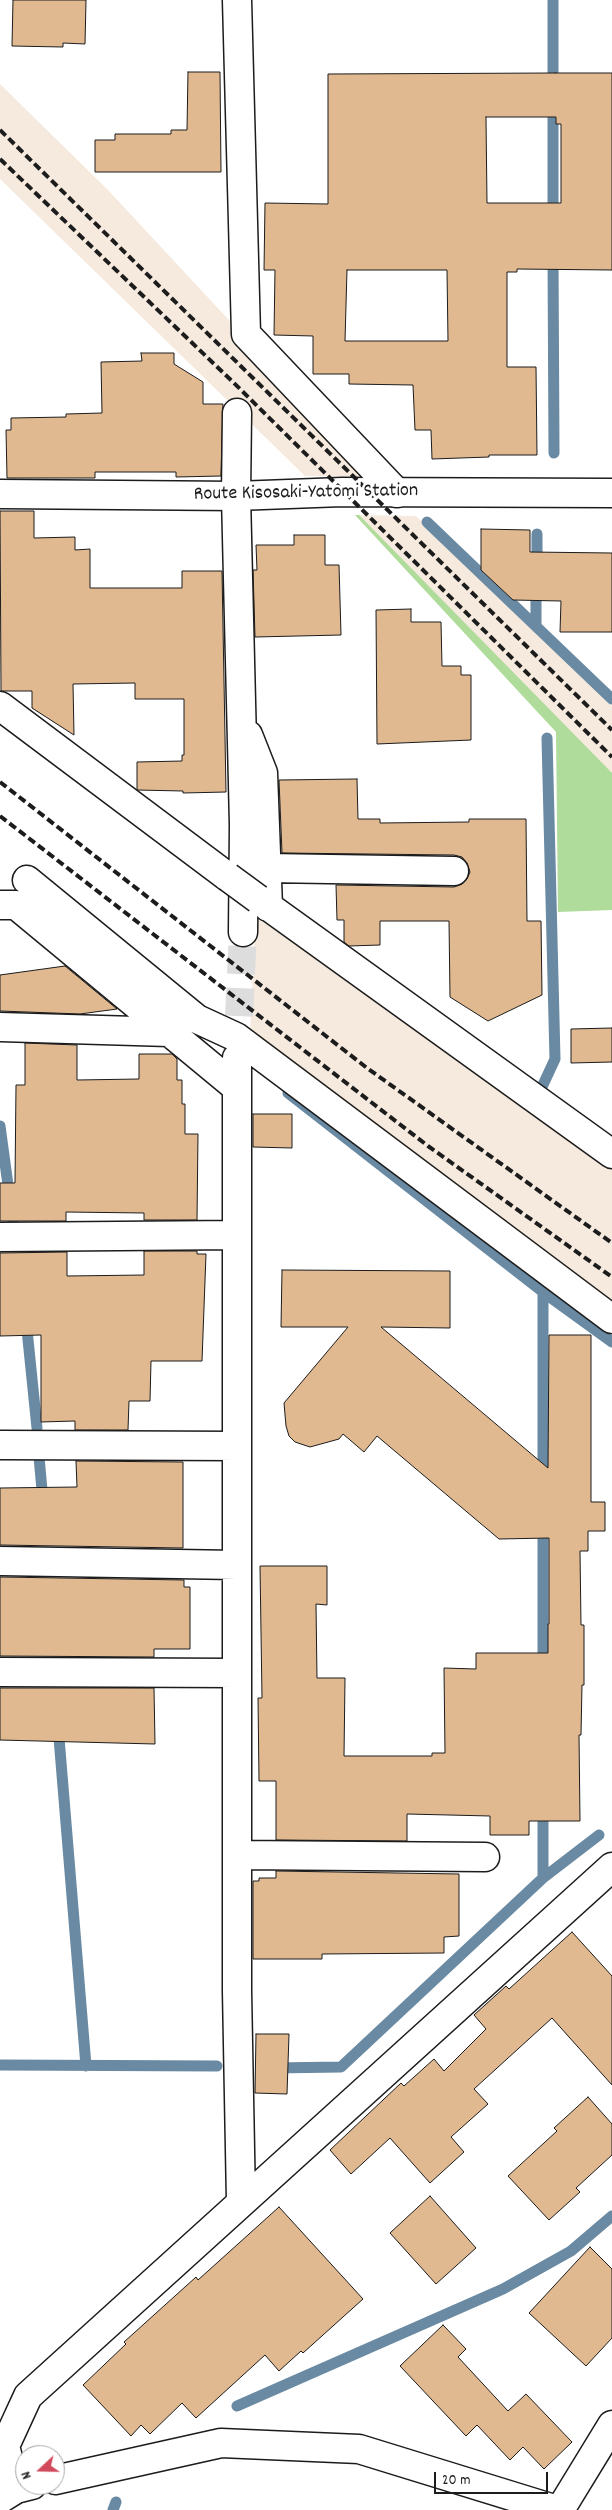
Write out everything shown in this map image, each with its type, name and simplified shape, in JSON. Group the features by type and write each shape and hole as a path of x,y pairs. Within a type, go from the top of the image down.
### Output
{"street":[{"path":"237,0 246,334 397,493"},
{"path":"237,412 236,496 244,825 243,932"},
{"name":"Route Kisosaki-Yatomi Station","path":"0,494 236,496 397,493 612,494"},
{"path":"0,706 263,903 612,1154"},
{"path":"241,715 263,773 267,868 263,903"},
{"path":"267,868 454,871"},
{"path":"28,880 197,1020 236,1037 612,1319"},
{"path":"0,905 16,905 236,1087"},
{"path":"0,1027 169,1032"},
{"path":"237,1058 237,1856 241,2202"},
{"path":"0,1237 236,1235"},
{"path":"0,1445 236,1446"},
{"path":"0,1561 236,1565"},
{"path":"0,1672 237,1673"},
{"path":"237,1856 485,1856"},
{"path":"15,2487 5,2446 28,2396 612,1866"},
{"path":"65,2478 221,2443 359,2449 559,2510 612,2425"}],"shaded area":[{"path":"0,84 108,190 374,476 305,476 0,179"},
{"path":"355,515 416,516 612,706 612,791"},
{"path":"256,906 612,1164 612,1305 250,1034"}],"green space":[{"path":"355,515 359,515 612,773 612,910 558,912 556,732"}],"building":[{"path":"13,0 86,0 85,44 63,43 63,47 12,46"},
{"path":"188,72 220,72 221,172 95,172 95,140 115,140 115,134 171,134 171,130 187,130"},
{"path":"612,73 612,270 517,269 517,272 507,272 507,367 536,367 537,455 489,455 489,457 432,459 431,430 415,430 413,385 349,384 349,374 313,374 313,336 274,335 275,270 264,270 265,203 328,204 328,74","holes":["486,117 556,117 556,124 561,124 561,203 487,203","347,270 447,270 448,341 345,341"]},
{"path":"141,353 174,353 174,364 203,382 203,404 223,404 221,476 176,477 176,472 95,472 95,478 7,478 6,430 11,430 11,418 66,417 66,414 102,413 101,362 142,361"},
{"path":"0,511 34,511 34,538 75,537 75,550 90,549 90,588 182,588 182,571 222,571 226,792 183,793 183,791 137,790 137,762 182,761 182,755 184,755 184,699 135,699 135,683 73,684 74,735 32,708 32,691 1,691"},
{"path":"481,529 530,530 530,552 612,553 612,632 560,632 561,601 513,600 481,570"},
{"path":"294,535 325,535 325,565 339,565 341,635 255,637 253,570 257,570 256,545 294,545"},
{"path":"411,609 411,622 441,622 442,666 461,666 461,675 471,675 471,740 377,744 376,610"},
{"path":"357,779 358,819 380,819 380,823 469,822 469,819 526,819 527,921 541,921 542,995 488,1021 450,997 449,921 380,921 380,945 349,946 344,942 344,920 337,920 336,885 454,887 462,884 470,872 467,863 462,857 454,855 282,853 279,780"},
{"path":"65,966 117,1009 80,1014 0,1011 0,975"},
{"path":"612,1028 612,1062 571,1063 571,1029"},
{"path":"25,1043 77,1045 77,1080 139,1079 139,1054 172,1054 177,1059 177,1080 182,1080 182,1104 185,1104 185,1134 198,1134 197,1220 144,1220 144,1213 66,1212 66,1221 0,1221 0,1183 15,1183 16,1085 25,1085"},
{"path":"253,1114 292,1114 292,1148 253,1147"},
{"path":"144,1251 197,1251 197,1254 206,1254 202,1361 151,1361 150,1401 129,1401 128,1430 75,1430 75,1421 41,1422 41,1335 0,1336 0,1253 67,1252 67,1276 144,1275"},
{"path":"282,1270 450,1271 450,1328 381,1327 548,1468 549,1335 591,1335 591,1502 605,1502 605,1531 588,1531 588,1551 580,1551 581,1625 584,1625 584,1685 582,1685 581,1735 579,1735 580,1821 529,1821 529,1835 490,1835 490,1816 407,1814 407,1841 276,1840 276,1781 259,1781 258,1698 262,1698 260,1566 327,1566 327,1605 316,1604 317,1678 345,1678 344,1756 432,1756 432,1753 445,1753 444,1668 476,1669 476,1653 548,1653 549,1624 549,1538 499,1539 377,1436 364,1452 343,1434 339,1439 310,1447 295,1442 289,1436 284,1403 348,1327 281,1327"},
{"path":"76,1461 183,1462 183,1548 0,1545 0,1488 77,1487"},
{"path":"0,1577 184,1580 184,1587 190,1587 190,1649 154,1649 154,1657 0,1656"},
{"path":"0,1688 154,1688 155,1744 0,1740"},
{"path":"276,1871 459,1874 459,1936 444,1937 444,1953 322,1954 322,1959 253,1959 253,1881 259,1881 259,1878 276,1878"},
{"path":"572,1932 612,1976 612,2085 552,2018 474,2089 488,2104 451,2137 464,2152 430,2183 390,2138 351,2174 330,2150 401,2083 404,2086 434,2059 444,2071 486,2029 474,2015 506,1986 509,1989"},
{"path":"256,2034 289,2034 287,2094 255,2093"},
{"path":"588,2097 612,2124 612,2155 576,2188 580,2192 549,2220 508,2176 557,2131 554,2128"},
{"path":"430,2196 476,2248 436,2284 390,2233"},
{"path":"279,2207 363,2299 303,2353 301,2351 279,2371 265,2355 196,2418 182,2403 150,2434 141,2425 131,2436 83,2385 126,2344 124,2342 196,2277 198,2280"},
{"path":"590,2247 612,2269 612,2338 586,2366 529,2313"},
{"path":"443,2325 466,2349 458,2357 508,2411 526,2394 572,2442 544,2469 523,2447 510,2460 477,2425 466,2436 400,2366"}],"waterway":[{"path":"553,0 553,218"},
{"path":"553,254 554,453"},
{"path":"427,522 612,699"},
{"path":"537,534 537,567"},
{"path":"536,586 536,624"},
{"path":"542,1087 555,1059 547,738"},
{"path":"288,1093 543,1292 612,1342"},
{"path":"0,1126 13,1222"},
{"path":"543,1292 543,1478"},
{"path":"26,1320 37,1428"},
{"path":"39,1457 43,1501"},
{"path":"543,1524 543,1668"},
{"path":"58,1726 86,2066"},
{"path":"543,1806 543,1878"},
{"path":"273,2068 341,2067 543,1878 599,1835"},
{"path":"0,2065 217,2066"},
{"path":"237,2406 503,2289 571,2251 612,2216"},
{"path":"113,2510 116,2502"}],"tunnel":[{"path":"237,1058 243,932"}],"railway":[{"path":"0,130 612,730"},
{"path":"0,159 234,383 612,757"},
{"path":"0,782 367,1068 612,1243"},
{"path":"0,816 428,1146 612,1277"}]}
